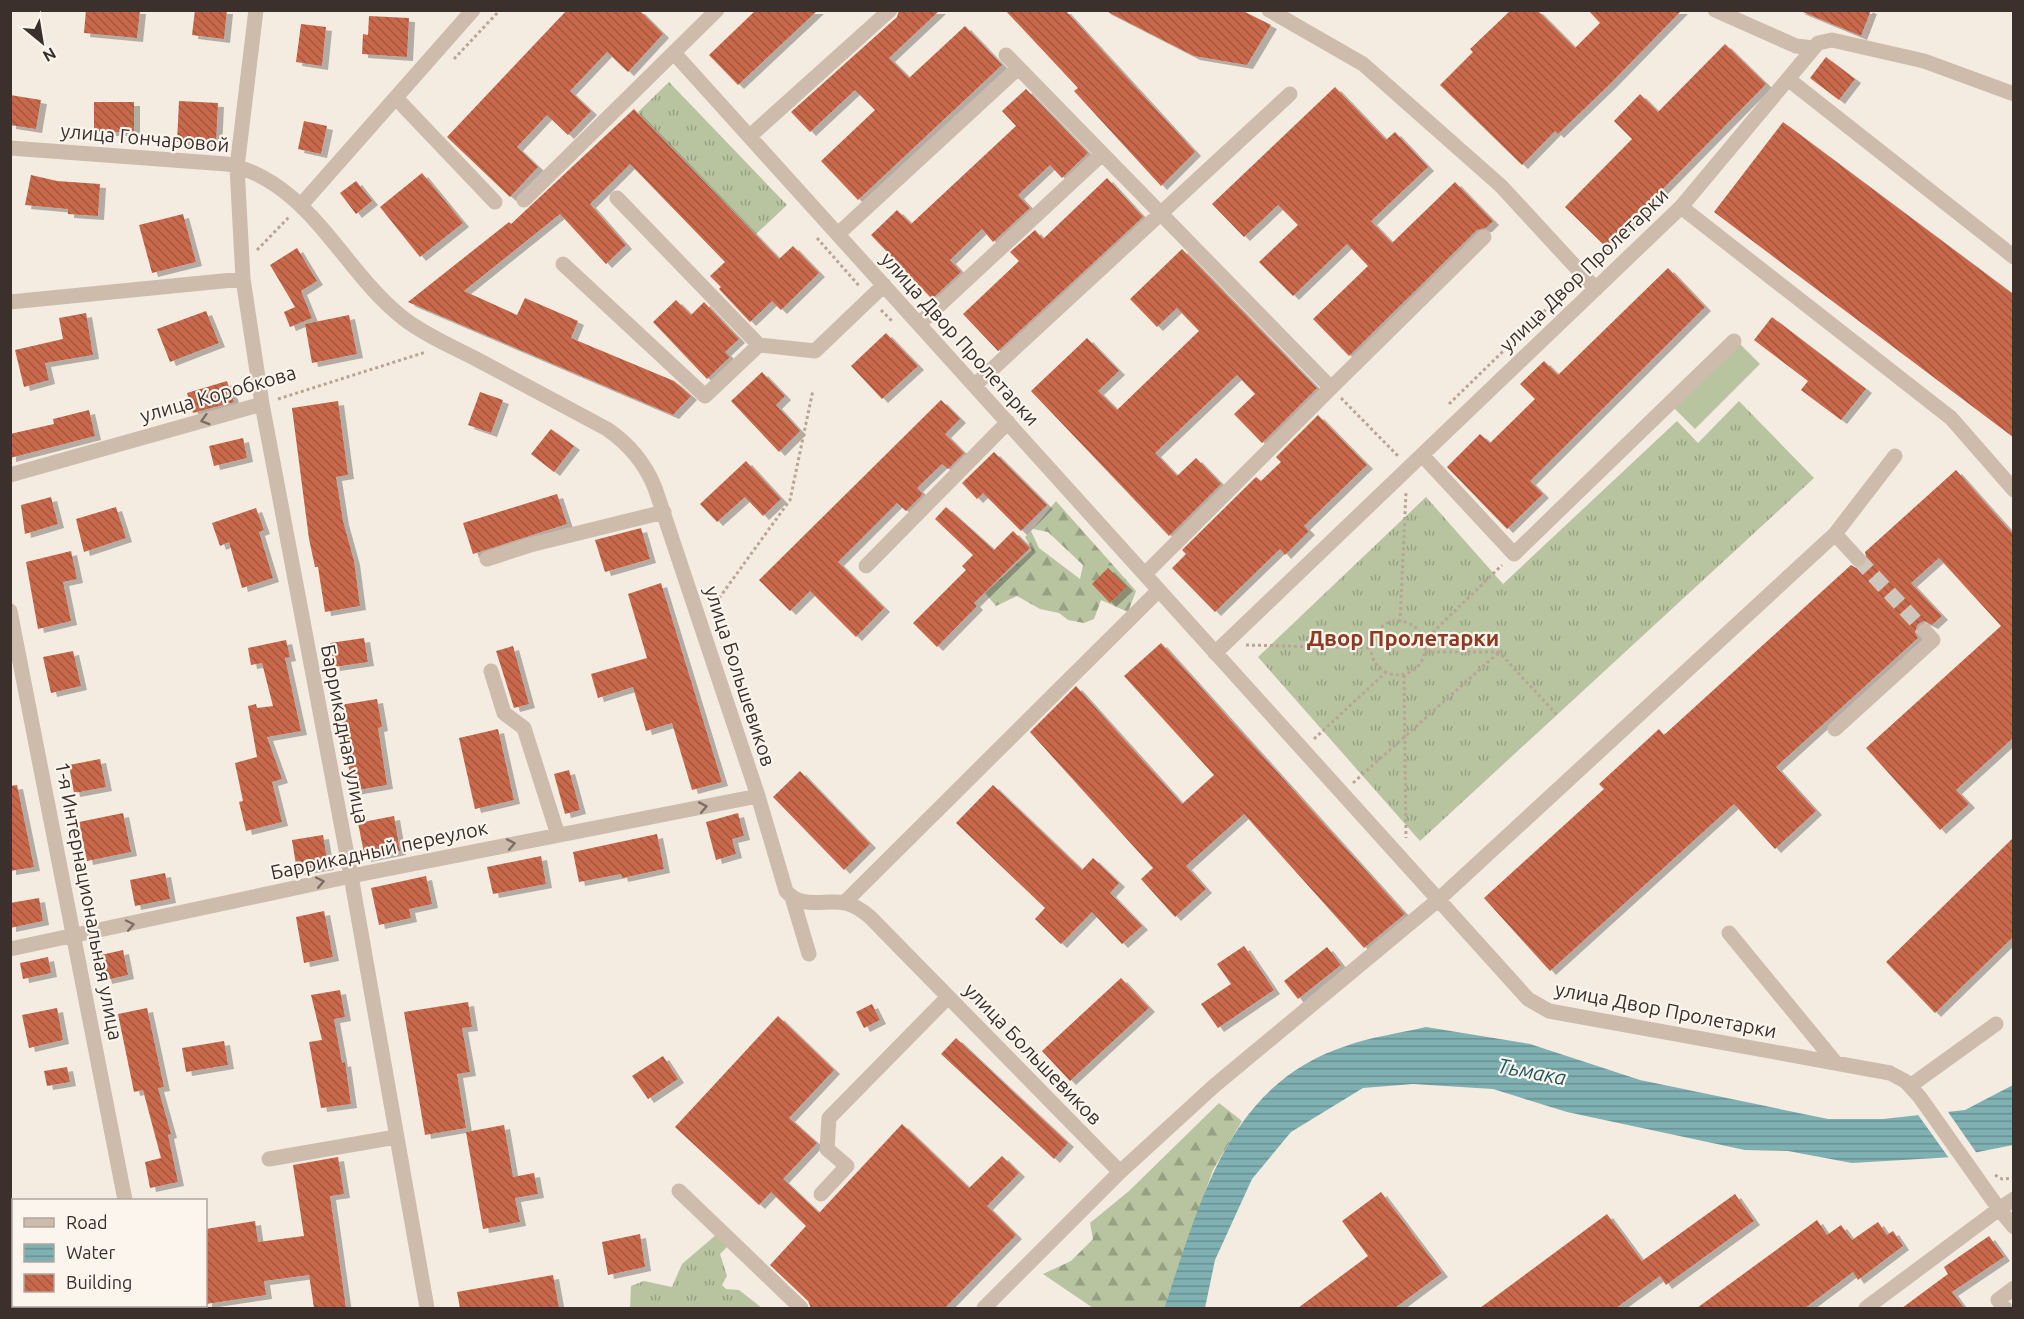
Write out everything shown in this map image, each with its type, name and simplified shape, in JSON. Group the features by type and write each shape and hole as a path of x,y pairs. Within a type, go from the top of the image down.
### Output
{"street":[{"name":"Баррикадная улица","path":"256,10 237,166 243,279 262,404 351,876 427,1308"},
{"path":"301,205 474,10"},
{"path":"524,200 717,10"},
{"path":"750,136 890,10"},
{"path":"1269,10 1363,64 1501,186 1596,289"},
{"path":"1715,10 1796,46 1813,48 1828,40 1862,45 1924,61 2013,94"},
{"name":"улица Двор Пролетарки","path":"1215,652 1681,207 1813,48"},
{"name":"улица Двор Пролетарки","path":"674,53 1528,999 1544,1009 1886,1071 1910,1086 1921,1098 1982,1173 2000,1209 2013,1227"},
{"path":"1006,55 1017,69 1331,388"},
{"path":"838,234 1017,69"},
{"path":"1788,79 2013,257"},
{"path":"975,386 1290,94"},
{"path":"396,98 495,202"},
{"name":"улица Гончаровой","path":"10,148 237,166 275,183 301,205"},
{"path":"919,324 1101,155"},
{"path":"617,198 759,345 815,351 884,285"},
{"name":"улица Большевиков","path":"301,205 381,297 411,323 607,429 623,441 647,471 664,512 758,796 782,883 792,897 809,954"},
{"path":"1681,207 1951,418 2013,490"},
{"path":"1145,574 1484,237"},
{"path":"563,264 705,396 759,345"},
{"path":"10,302 243,279"},
{"path":"1422,455 1514,554 1734,340"},
{"name":"улица Коробкова","path":"10,475 262,404"},
{"path":"866,566 1008,423"},
{"path":"984,1308 1120,1173 1214,1086 1438,900 1835,534 1896,456"},
{"path":"487,559 530,545 664,512"},
{"path":"1835,534 1858,559"},
{"path":"792,897 809,904 844,903 1159,590"},
{"name":"1-я Интернациональная улица","path":"10,610 125,1199"},
{"path":"1835,729 1933,640 1925,632"},
{"path":"491,671 504,713 524,728 558,835"},
{"name":"Баррикадный переулок","path":"10,949 351,876 758,796"},
{"name":"улица Большевиков","path":"844,903 870,917 1120,1173"},
{"path":"1729,933 1835,1062"},
{"path":"821,1194 847,1166 827,1149 829,1118 948,997"},
{"path":"1910,1086 1996,1024"},
{"path":"269,1159 396,1137"},
{"path":"679,1191 801,1308"},
{"path":"1866,1308 2013,1199"},
{"path":"2005,1308 1998,1300 2013,1288"}],"path":[{"path":"453,60 500,10"},
{"path":"1862,45 1875,10"},
{"path":"254,253 301,205"},
{"path":"1448,405 1608,250"},
{"name":"улица Коробкова","path":"262,404 437,349"},
{"path":"1331,388 1398,454 1407,470 1400,622"},
{"path":"701,624 790,500 813,390"},
{"path":"1424,641 1514,554"},
{"path":"1400,622 1412,625 1424,641 1425,652 1416,668 1404,675 1385,673 1372,659 1371,644 1382,626 1400,622"},
{"path":"1425,652 1499,652 1557,715"},
{"path":"1342,793 1499,652"},
{"path":"1302,749 1385,673"},
{"path":"1404,675 1406,849"},
{"path":"1982,1173 2002,1179 2013,1178"}],"green space":[{"path":"669,82 787,205 756,234 638,112"},
{"path":"1736,340 1760,364 1695,429 1671,405"},
{"path":"1739,401 1814,478 1420,841 1258,657 1426,497 1503,584 1677,421 1698,443"},
{"path":"1056,501 1136,591 1128,612 1101,600 1094,619 1084,623 1068,620 1059,613 1040,609 1017,596 996,606 985,593 1032,550 1025,537 1031,531 1039,548 1080,579 1083,565 1048,532 1033,529"},
{"path":"1219,1103 1242,1121 1213,1170 1164,1308 1093,1308 1043,1274 1071,1261 1093,1239 1090,1223 1129,1191"},
{"path":"717,1234 729,1245 720,1254 727,1276 722,1285 726,1289 739,1290 762,1308 630,1308 631,1286 644,1281 672,1287 682,1264"}],"water":[{"name":"Тьмака","path":"1426,1027 1530,1044 1640,1080 1828,1119 1883,1119 1965,1110 2013,1085 2013,1145 1953,1157 1852,1163 1788,1151 1745,1150 1567,1112 1493,1089 1413,1084 1363,1088 1291,1132 1252,1179 1215,1260 1205,1308 1164,1308 1206,1189 1224,1152 1245,1118 1272,1089 1305,1064 1346,1046"}],"pier":[{"path":"1946,1109 1978,1155 1951,1161 1916,1112"}],"building":[{"path":"86,10 140,10 137,38 84,33"},
{"path":"195,10 227,10 224,39 192,35"},
{"path":"567,10 639,10 663,34 628,72 607,52 570,91 591,111 568,135 547,115 517,147 538,167 510,197 447,137"},
{"path":"756,10 818,10 738,85 709,55"},
{"path":"899,10 940,10 889,58 909,78 965,26 1002,65 858,200 821,161 875,110 855,90 810,132 791,112 897,17"},
{"path":"1005,10 1065,10 1195,152 1161,186 1074,91 1078,88"},
{"path":"1104,10 1241,10 1271,25 1247,65 1194,56"},
{"path":"1511,10 1537,10 1575,48 1600,23 1588,10 1682,10 1610,84 1558,134 1555,131 1522,165 1440,85 1473,52 1470,49"},
{"path":"1798,10 1871,10 1861,36"},
{"path":"369,16 409,18 407,57 362,54 363,34 368,35"},
{"path":"301,24 326,27 322,66 296,62"},
{"path":"1725,44 1766,84 1606,247 1565,207 1632,139 1614,121 1640,94 1658,112"},
{"path":"1826,57 1855,79 1839,100 1810,78"},
{"path":"1335,87 1386,140 1395,132 1428,167 1371,221 1392,243 1455,182 1493,221 1486,228 1477,230 1349,356 1313,319 1368,266 1347,244 1293,296 1259,262 1298,225 1278,205 1244,237 1212,204"},
{"path":"1026,89 1088,153 1062,178 1050,165 1018,195 1030,208 993,242 982,229 950,260 961,272 932,299 871,235 897,210 911,224 1016,126 1002,111"},
{"path":"10,95 41,100 36,129 10,125"},
{"path":"179,101 218,103 216,143 177,142"},
{"path":"94,102 134,102 134,132 94,132"},
{"path":"634,109 779,259 793,246 819,273 781,310 772,301 750,322 710,276 725,262 630,164 590,204 626,245 606,264 560,214 464,291 517,315 525,298 578,321 571,338 674,381 691,396 673,415 408,302 509,222 511,224"},
{"path":"304,121 327,126 321,154 298,149"},
{"path":"1783,122 2013,294 2013,437 1714,212"},
{"path":"422,173 463,223 420,257 380,207"},
{"path":"31,175 57,181 100,184 98,216 68,214 68,209 25,205"},
{"path":"1107,178 1143,217 998,351 963,314 1019,261 1010,252 1035,230 1043,239"},
{"path":"356,181 372,201 356,214 340,193"},
{"path":"183,214 196,262 152,273 139,225"},
{"path":"297,248 317,281 301,291 312,318 290,327 284,312 295,307 270,265"},
{"path":"1182,249 1317,388 1262,443 1234,414 1255,394 1237,375 1155,453 1177,476 1196,458 1221,484 1169,536 1031,391 1087,338 1119,371 1098,391 1117,410 1199,331 1177,308 1157,327 1130,299"},
{"path":"1668,268 1705,307 1530,481 1543,494 1507,529 1447,467 1480,434 1490,443 1535,399 1520,384 1544,361 1558,375"},
{"path":"676,300 691,315 704,302 739,339 725,352 730,357 707,379 653,322"},
{"path":"206,311 219,343 170,362 157,329"},
{"path":"86,313 93,355 45,363 49,380 24,387 15,350 63,339 59,318"},
{"path":"349,315 357,354 312,363 305,324"},
{"path":"1772,317 1866,389 1841,420 1801,390 1808,381 1754,340"},
{"path":"886,333 918,366 882,399 851,366"},
{"path":"762,372 785,396 776,405 800,431 779,452 731,401"},
{"path":"227,381 234,402 193,413 187,393"},
{"path":"480,392 503,400 491,433 468,425"},
{"path":"941,400 960,419 945,434 964,453 948,469 942,464 917,488 923,494 906,511 897,503 838,562 884,608 856,637 810,591 790,611 759,580"},
{"path":"338,401 348,475 336,477 343,521 354,561 360,606 325,612 318,567 315,567 309,539 292,408"},
{"path":"89,410 95,436 10,458 10,434 54,424 53,419"},
{"path":"1318,415 1367,465 1304,526 1309,531 1285,555 1280,549 1215,612 1172,568 1186,554 1182,550 1256,477 1261,481 1281,462 1276,457"},
{"path":"551,429 574,446 554,472 531,454"},
{"path":"243,438 247,458 214,466 209,446"},
{"path":"994,452 1047,505 1021,531 983,493 977,499 962,483"},
{"path":"746,461 781,499 763,516 745,497 717,522 700,504"},
{"path":"1956,470 2013,534 2013,738 1956,790 1969,804 1940,830 1866,748 2001,626 1939,558 1911,583 1942,616 1932,625 1924,621 1918,624 1915,632 1918,638 1776,767 1816,811 1775,849 1734,804 1550,971 1484,898 1604,789 1599,784 1659,729 1664,735 1851,565 1856,568 1864,567 1867,561 1865,552"},
{"path":"557,494 567,524 473,554 463,523"},
{"path":"51,497 58,524 25,534 21,505"},
{"path":"116,507 126,538 84,552 76,519"},
{"path":"946,507 994,550 1013,531 1030,548 974,603 977,606 937,647 913,623 966,570 962,566 973,555 935,519"},
{"path":"256,508 264,530 259,532 273,578 242,588 229,542 220,546 212,523"},
{"path":"641,528 650,559 605,572 595,540"},
{"path":"71,551 77,579 63,582 71,621 38,629 26,562"},
{"path":"1108,568 1127,587 1110,603 1092,584"},
{"path":"661,583 722,782 692,790 672,723 646,731 633,687 598,698 591,674 647,658 628,594"},
{"path":"364,638 368,662 334,667 330,643"},
{"path":"286,640 290,657 285,658 301,731 267,737 282,779 272,782 282,822 246,831 239,802 243,801 235,763 257,757 248,706 256,704 257,708 273,706 262,663 251,665 248,648"},
{"path":"1161,643 1405,914 1364,948 1244,814 1186,866 1206,889 1175,917 1141,879 1153,868 1030,732 1076,686 1182,804 1214,775 1124,676"},
{"path":"513,646 529,704 514,708 496,651"},
{"path":"73,651 81,686 51,693 43,657"},
{"path":"377,699 382,727 378,728 387,785 352,791 340,705"},
{"path":"498,729 514,800 475,809 459,738"},
{"path":"100,759 106,787 74,793 69,765"},
{"path":"569,770 580,810 565,814 554,774"},
{"path":"800,771 870,844 844,870 773,797"},
{"path":"17,785 34,867 10,871 10,786"},
{"path":"993,785 1082,870 1093,858 1119,883 1110,893 1142,926 1122,944 1092,912 1061,944 1035,919 1045,908 956,823"},
{"path":"123,813 131,852 87,861 79,822"},
{"path":"738,813 744,836 732,839 736,854 716,860 706,822"},
{"path":"394,816 400,851 365,858 358,823"},
{"path":"657,834 664,869 622,878 621,874 579,882 573,852"},
{"path":"323,835 328,866 297,871 292,840"},
{"path":"2013,838 2013,937 1935,1013 1886,962"},
{"path":"541,856 546,884 493,894 487,867"},
{"path":"165,873 170,899 135,906 130,880"},
{"path":"426,876 432,904 409,909 411,918 379,925 371,888"},
{"path":"39,898 43,921 10,928 10,903"},
{"path":"324,911 333,957 304,963 296,917"},
{"path":"1244,946 1274,990 1218,1028 1201,1004 1231,984 1217,964"},
{"path":"1327,947 1341,965 1298,999 1284,981"},
{"path":"123,950 128,975 106,980 101,955"},
{"path":"48,957 51,973 23,979 20,963"},
{"path":"1121,978 1149,1008 1070,1081 1042,1051"},
{"path":"340,990 345,1017 334,1019 342,1063 345,1062 351,1104 321,1108 309,1042 322,1040 311,995"},
{"path":"468,1002 472,1027 462,1028 470,1072 457,1074 466,1128 425,1135 404,1012"},
{"path":"872,1004 880,1020 864,1028 856,1012"},
{"path":"57,1008 63,1040 29,1048 22,1015"},
{"path":"147,1008 164,1087 158,1088 171,1134 168,1135 178,1182 150,1188 145,1162 161,1158 143,1090 134,1092 118,1014"},
{"path":"778,1016 834,1070 789,1118 817,1143 783,1179 819,1213 902,1124 969,1188 1002,1156 1019,1173 987,1206 1016,1235 945,1308 811,1308 808,1301 770,1265 806,1226 771,1192 759,1205 675,1127"},
{"path":"956,1038 1068,1143 1054,1159 941,1054"},
{"path":"224,1041 228,1065 186,1072 182,1048"},
{"path":"663,1056 678,1079 648,1099 632,1076"},
{"path":"67,1067 70,1082 47,1086 44,1071"},
{"path":"504,1125 513,1177 534,1173 538,1194 515,1198 520,1222 483,1229 466,1132"},
{"path":"338,1157 344,1194 330,1196 346,1308 314,1308 309,1275 264,1281 266,1295 207,1304 207,1229 255,1221 258,1242 304,1236 293,1165"},
{"path":"1381,1192 1442,1273 1395,1308 1298,1308 1368,1256 1342,1221"},
{"path":"1735,1194 1754,1221 1666,1285 1660,1276 1616,1308 1480,1308 1607,1214 1642,1261"},
{"path":"1817,1220 1827,1235 1841,1225 1852,1240 1878,1222 1887,1235 1893,1231 1903,1246 1858,1280 1853,1272 1805,1308 1697,1308"},
{"path":"640,1234 645,1267 608,1275 602,1242"},
{"path":"1989,1236 2004,1257 1952,1292 1964,1308 1902,1308 1948,1274 1944,1267"},
{"path":"553,1275 559,1308 460,1308 457,1292"}],"tunnel":[{"path":"1858,559 1925,631"}],"district":[{"name":"Двор Пролетарки","path":"1403,638"}]}
